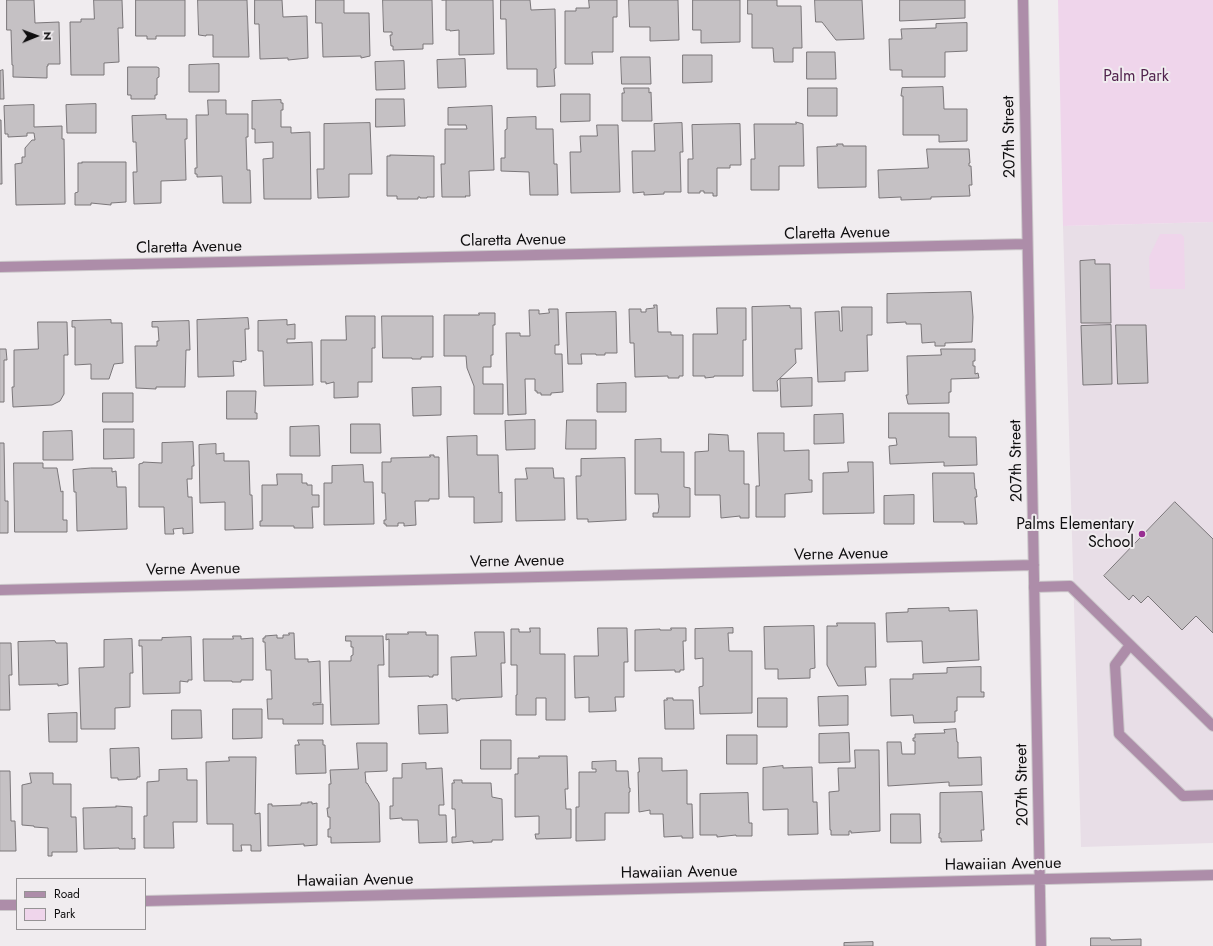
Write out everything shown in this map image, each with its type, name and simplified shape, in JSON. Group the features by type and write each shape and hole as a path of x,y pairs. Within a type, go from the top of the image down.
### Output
{"street":[{"name":"207th Street","path":"1023,0 1041,946"},
{"name":"Claretta Avenue","path":"0,267 1027,244"},
{"name":"Verne Avenue","path":"0,590 1034,565"},
{"path":"1034,587 1070,586 1213,726"},
{"path":"1130,645 1115,665 1119,734 1183,796 1213,795"},
{"name":"Hawaiian Avenue","path":"146,902 1213,875"},
{"path":"0,905 16,905"}],"shaded area":[{"name":"Palms Elementary School","path":"1213,222 1213,843 1081,847 1063,226"}],"green space":[{"name":"Palm Park","path":"1058,0 1213,0 1213,222 1063,226"},
{"path":"1160,234 1181,234 1184,237 1185,289 1150,289 1149,257"}],"building":[{"path":"7,0 34,0 35,23 59,22 60,64 48,64 47,78 13,77 11,30 7,30"},
{"path":"94,0 122,0 123,28 118,28 119,62 104,63 104,75 71,75 70,22 81,22 81,19 94,19"},
{"path":"136,0 185,0 185,36 156,36 156,39 147,39 147,36 136,36"},
{"path":"198,0 247,0 249,57 213,57 213,35 199,35"},
{"path":"255,0 282,0 283,17 307,16 308,58 288,60 288,58 260,59 259,24 255,24"},
{"path":"316,0 344,0 344,13 369,13 370,56 361,58 361,56 323,57 322,23 316,23"},
{"path":"383,0 432,0 433,44 423,44 423,49 393,50 390,35 392,35 392,32 384,32"},
{"path":"446,0 493,0 494,54 459,55 459,30 446,30"},
{"path":"501,0 530,0 531,10 555,9 555,86 537,87 537,69 507,69 506,19 501,19"},
{"path":"589,0 617,0 617,17 613,17 613,52 592,52 593,64 565,64 565,11 576,11 576,8 589,8"},
{"path":"629,0 678,0 679,40 650,41 650,27 630,27"},
{"path":"693,0 740,0 740,42 701,43 701,30 693,30"},
{"path":"748,0 777,0 777,6 801,6 802,48 793,48 793,62 774,62 773,48 752,48 752,14 748,14"},
{"path":"815,0 862,0 864,39 836,40 822,22 816,22"},
{"path":"900,0 965,0 965,18 900,21"},
{"path":"967,23 967,51 945,52 945,77 902,77 902,70 890,70 889,39 902,39 901,29 936,28 936,24"},
{"path":"807,52 835,52 836,79 807,79"},
{"path":"683,55 712,55 712,82 683,83"},
{"path":"621,57 650,57 651,84 622,84"},
{"path":"465,59 466,87 438,88 437,60"},
{"path":"404,61 405,89 376,90 375,62"},
{"path":"219,64 219,92 189,92 189,65"},
{"path":"128,67 159,68 159,77 157,78 157,95 155,95 155,99 131,99 131,95 128,95"},
{"path":"3,70 4,99 0,99 0,71"},
{"path":"943,87 944,109 967,109 967,141 939,142 939,135 903,135 902,88"},
{"path":"624,88 649,88 649,93 651,92 652,121 622,121 622,93 624,93"},
{"path":"808,88 837,88 837,116 808,116"},
{"path":"561,94 590,94 590,121 561,122"},
{"path":"376,99 404,99 405,126 376,127"},
{"path":"208,100 226,100 226,114 248,114 248,137 246,137 247,170 250,170 251,203 223,203 222,176 197,177 197,174 195,174 195,168 197,168 196,115 208,115"},
{"path":"281,100 281,103 283,103 283,110 281,110 281,127 291,127 291,133 310,132 311,199 264,199 263,159 273,158 273,142 255,143 255,129 252,129 252,101"},
{"path":"96,104 96,133 67,133 66,105"},
{"path":"34,105 34,127 62,126 62,139 64,139 65,204 16,205 15,164 22,163 22,157 25,157 25,148 32,140 35,140 34,133 27,133 27,136 8,137 8,134 5,134 4,106"},
{"path":"492,106 494,170 469,171 470,196 442,197 441,164 445,164 445,129 467,129 466,125 448,125 448,108"},
{"path":"166,115 166,119 187,119 187,139 185,139 186,180 161,181 161,203 134,204 133,172 137,172 136,142 133,142 132,116"},
{"path":"536,117 536,129 553,129 554,164 557,164 558,195 530,195 529,172 501,171 501,158 505,158 505,130 507,129 507,118"},
{"path":"1,120 2,184 0,184"},
{"path":"796,122 803,124 804,166 779,166 779,190 751,190 751,159 755,159 754,124 796,124"},
{"path":"370,123 372,174 349,174 349,197 318,198 317,169 324,169 324,124"},
{"path":"682,123 683,152 680,152 681,192 664,192 664,194 644,195 644,192 633,193 632,151 655,151 654,124"},
{"path":"740,124 741,165 730,165 730,168 717,168 717,196 713,196 713,193 704,193 704,191 700,191 700,193 688,193 688,159 693,159 692,125"},
{"path":"597,125 618,125 620,192 571,193 570,152 581,152 580,136 597,136"},
{"path":"837,144 843,144 843,146 866,146 866,187 818,188 817,147 837,146"},
{"path":"927,149 969,149 969,166 971,166 972,185 969,185 970,196 931,197 931,199 901,200 901,197 879,198 878,170 928,168"},
{"path":"387,156 434,156 434,197 397,199 397,196 387,196"},
{"path":"126,162 126,202 111,203 111,205 91,203 91,205 75,205 75,193 78,192 78,163"},
{"path":"1095,260 1095,264 1110,264 1111,323 1081,323 1080,261"},
{"path":"971,292 973,317 972,342 945,343 945,346 935,346 935,342 922,343 921,324 906,324 906,322 887,323 887,294"},
{"path":"654,305 657,305 658,332 671,332 671,335 683,335 683,376 679,376 679,378 668,378 668,376 635,377 634,343 630,343 629,309 641,309 641,312 646,312 646,309 654,308"},
{"path":"790,306 790,308 801,308 802,349 795,349 796,363 777,381 778,391 753,391 752,307"},
{"path":"842,307 872,307 872,335 867,335 868,371 845,372 845,381 818,382 815,312 839,311 840,331 842,331"},
{"path":"717,308 746,308 746,340 743,340 743,376 714,376 705,378 705,376 693,376 693,334 717,334"},
{"path":"549,309 558,309 559,345 555,345 555,354 562,354 563,392 551,393 551,395 541,395 541,393 537,393 537,391 535,391 535,379 525,379 526,414 508,415 506,333 520,333 520,336 530,336 529,310 539,310 539,314 549,313"},
{"path":"616,312 617,353 605,353 605,355 581,354 582,364 568,364 566,313"},
{"path":"479,313 495,313 491,367 483,367 483,384 503,384 503,414 474,414 474,386 467,368 466,356 444,356 444,315 479,315"},
{"path":"346,316 375,316 375,348 372,348 372,382 358,382 358,397 334,398 334,382 326,384 326,382 321,382 321,340 346,340"},
{"path":"382,316 433,316 433,357 421,357 421,359 383,358"},
{"path":"248,318 249,329 245,329 246,360 241,361 242,362 233,361 234,376 198,377 197,320"},
{"path":"111,320 111,323 122,323 123,363 114,364 109,379 91,379 91,364 75,365 75,327 72,327 72,321"},
{"path":"287,320 287,325 295,324 295,339 287,339 287,343 312,342 313,385 264,386 263,351 258,351 258,321"},
{"path":"189,321 190,350 186,350 185,387 156,387 156,389 136,388 135,346 157,346 157,341 159,341 158,327 152,327 152,322"},
{"path":"38,322 67,322 68,355 64,355 64,394 60,401 52,405 13,407 12,387 14,387 14,350 38,349"},
{"path":"1111,325 1112,384 1083,385 1081,326"},
{"path":"1116,325 1146,325 1148,383 1118,384"},
{"path":"0,349 6,349 7,360 4,360 4,402 0,402"},
{"path":"941,349 975,349 975,361 973,361 973,366 975,366 975,374 978,373 979,378 951,379 949,403 908,404 906,395 908,395 907,356 941,355"},
{"path":"812,378 812,406 781,407 780,379"},
{"path":"626,383 626,412 597,412 597,384"},
{"path":"441,387 441,415 413,416 412,388"},
{"path":"227,391 256,391 255,413 257,413 257,419 227,419"},
{"path":"103,393 133,393 133,422 103,422"},
{"path":"889,413 949,413 949,437 976,437 977,465 944,466 944,462 890,464 889,446 897,445 896,438 889,438"},
{"path":"843,414 844,443 814,444 814,415"},
{"path":"535,420 535,449 506,450 505,421"},
{"path":"567,420 596,420 596,449 566,449"},
{"path":"351,424 380,424 381,453 351,453"},
{"path":"319,426 320,456 290,456 290,427"},
{"path":"104,429 134,429 134,458 104,459"},
{"path":"72,431 73,460 43,460 43,432"},
{"path":"758,433 784,433 784,451 809,450 809,480 812,480 812,492 785,494 785,517 756,517 756,486 759,486"},
{"path":"709,434 728,435 729,451 744,451 744,484 749,484 749,518 740,518 740,516 721,518 720,495 695,495 695,452 708,451"},
{"path":"477,436 477,455 498,455 499,493 502,492 502,522 474,523 474,497 449,497 447,437"},
{"path":"661,439 661,452 684,452 684,487 690,488 690,517 653,517 653,513 658,513 658,494 635,494 635,440"},
{"path":"193,442 194,466 192,466 192,479 187,479 188,497 192,497 193,533 183,534 183,528 173,529 174,534 165,534 164,507 139,507 139,464 143,462 162,463 162,443"},
{"path":"0,443 4,443 5,501 8,501 8,533 0,533"},
{"path":"216,444 216,454 224,453 224,461 249,461 253,529 225,530 225,502 200,503 199,445"},
{"path":"430,455 439,457 439,499 415,501 416,525 404,526 404,523 398,523 398,526 386,526 386,524 384,524 384,520 386,520 385,493 382,493 382,462 391,462 391,458 430,457"},
{"path":"625,458 626,520 588,522 588,519 577,519 576,476 581,476 581,459"},
{"path":"848,462 873,462 874,513 823,514 823,473 848,472"},
{"path":"14,463 43,463 43,468 57,468 61,492 63,491 63,520 67,520 67,532 15,532"},
{"path":"363,465 364,482 373,482 374,524 324,525 324,483 332,483 332,466"},
{"path":"112,468 112,472 116,471 117,487 126,487 127,529 77,531 76,492 74,492 73,470"},
{"path":"526,468 553,468 554,478 564,478 565,520 516,521 515,479 527,479"},
{"path":"933,473 974,473 977,497 975,497 977,524 964,524 964,522 934,522"},
{"path":"277,474 302,474 302,483 312,485 312,495 319,495 319,507 312,507 313,528 294,528 294,526 260,526 260,521 262,521 262,485 277,485"},
{"path":"914,495 914,524 884,524 884,496"},
{"path":"1175,502 1213,539 1213,633 1196,616 1182,630 1148,596 1141,603 1133,595 1129,600 1104,576"},
{"path":"949,608 949,611 977,610 979,660 923,663 922,641 887,642 886,613 908,612 908,609"},
{"path":"837,623 875,623 876,667 865,667 866,685 838,686 827,665 827,626 837,626"},
{"path":"814,626 815,668 810,669 810,678 778,679 778,669 765,669 764,627"},
{"path":"530,628 540,628 540,654 565,654 565,720 546,720 546,698 536,698 536,715 516,715 517,665 511,665 511,629 519,629 519,632 530,632"},
{"path":"598,628 627,628 628,662 624,662 624,697 615,697 616,711 589,712 589,697 575,698 574,656 598,656"},
{"path":"671,628 686,628 686,641 683,641 684,670 680,670 680,672 675,672 675,670 635,671 635,630 671,630"},
{"path":"733,628 733,633 728,633 729,651 752,651 752,713 700,714 699,687 703,686 703,658 695,659 695,629"},
{"path":"408,632 426,632 426,635 438,635 438,675 433,675 433,677 389,677 389,639 386,640 386,634 408,634"},
{"path":"475,632 504,632 505,663 501,663 502,697 460,699 456,701 456,699 452,699 451,657 476,656"},
{"path":"289,633 294,633 295,659 308,659 308,662 320,661 321,703 313,703 313,705 323,704 323,724 283,724 283,719 268,719 267,699 272,699 271,670 266,670 265,642 263,642 263,638 265,638 265,636 277,635 277,638 283,638 283,635 289,635"},
{"path":"233,636 241,636 241,639 253,638 253,680 241,680 241,682 204,681 203,639 233,639"},
{"path":"346,636 383,636 384,665 378,665 379,724 331,725 329,661 351,661 353,647 351,647 351,641 346,641"},
{"path":"191,637 192,680 188,680 188,682 180,681 180,693 143,694 142,646 139,646 139,640 162,640 162,638"},
{"path":"132,639 133,673 130,673 130,707 115,708 115,729 81,729 79,668 104,667 104,640"},
{"path":"55,641 56,643 67,643 68,684 58,686 58,684 19,685 18,642"},
{"path":"0,643 11,643 12,675 9,675 10,710 0,710"},
{"path":"981,667 981,692 984,692 984,697 957,697 955,722 914,723 913,715 891,716 890,679 913,679 913,674 947,673 947,668"},
{"path":"848,696 848,725 819,726 818,697"},
{"path":"667,698 673,698 673,700 693,700 694,729 665,729 664,700 667,700"},
{"path":"758,698 787,698 787,727 758,727"},
{"path":"447,705 448,733 419,734 418,706"},
{"path":"233,709 262,709 262,738 233,739"},
{"path":"172,710 201,710 202,738 172,739"},
{"path":"77,713 77,742 49,742 48,714"},
{"path":"956,729 958,758 981,757 982,785 949,786 949,782 888,786 887,742 901,742 902,754 915,754 915,741 913,741 913,738 915,738 915,734 945,733 944,730"},
{"path":"849,733 850,762 819,763 819,734"},
{"path":"727,735 757,735 757,764 727,764"},
{"path":"298,740 323,740 323,745 325,745 326,773 296,774 295,745 299,745"},
{"path":"481,740 511,740 511,769 481,769"},
{"path":"357,743 387,743 387,771 365,772 366,783 379,803 380,842 331,843 331,837 328,837 330,817 328,817 327,808 329,808 329,784 331,784 330,770 358,769"},
{"path":"139,748 140,777 137,777 137,779 118,780 118,778 111,778 110,749"},
{"path":"855,750 879,750 880,831 851,833 851,831 849,831 849,835 831,835 829,792 839,791 838,768 855,768"},
{"path":"539,756 567,756 568,789 565,789 566,809 571,809 571,838 536,839 535,834 539,834 539,816 515,817 515,774 518,774 518,758 539,758"},
{"path":"229,757 256,757 255,814 260,813 261,851 251,851 251,845 241,845 242,851 233,851 233,824 207,824 206,762 229,761"},
{"path":"639,758 662,758 662,771 687,770 687,804 692,804 693,838 682,838 682,836 664,837 663,814 650,814 650,810 639,812"},
{"path":"616,761 616,771 628,771 630,788 629,813 605,813 605,840 576,841 576,807 579,807 579,772 596,772 596,769 592,769 592,762"},
{"path":"426,763 426,769 442,768 444,805 439,805 439,815 446,815 447,842 419,843 418,820 402,820 402,818 390,819 390,806 393,806 393,778 402,778 402,764"},
{"path":"783,766 783,768 812,767 813,802 817,802 818,834 788,835 788,809 763,810 763,768"},
{"path":"187,769 187,780 197,780 197,822 173,822 174,848 144,848 144,816 147,816 147,782 159,781 159,770"},
{"path":"0,771 10,771 11,821 15,821 16,851 0,851"},
{"path":"30,773 53,773 53,784 71,784 71,817 76,817 77,852 52,852 52,856 48,856 48,828 22,825 22,785 31,783"},
{"path":"454,780 462,780 462,783 491,783 492,797 502,799 503,840 492,840 492,842 473,843 473,841 452,843 452,837 456,837 455,809 452,809 452,783 454,783"},
{"path":"982,792 984,830 981,830 982,841 941,842 941,838 939,838 940,793"},
{"path":"748,793 749,823 752,823 752,836 736,835 717,837 717,835 700,835 700,794"},
{"path":"312,802 312,804 317,803 317,845 304,846 304,844 268,846 268,804 272,804 272,806 301,805 301,803"},
{"path":"116,806 132,807 132,839 135,838 135,849 84,849 83,808"},
{"path":"891,814 920,814 921,843 891,843"},
{"path":"1091,938 1110,938 1111,940 1141,939 1141,946 1091,946"},
{"path":"873,942 873,946 844,946 844,943"}],"place":[{"name":"Palms Elementary School","path":"1142,534"}]}
